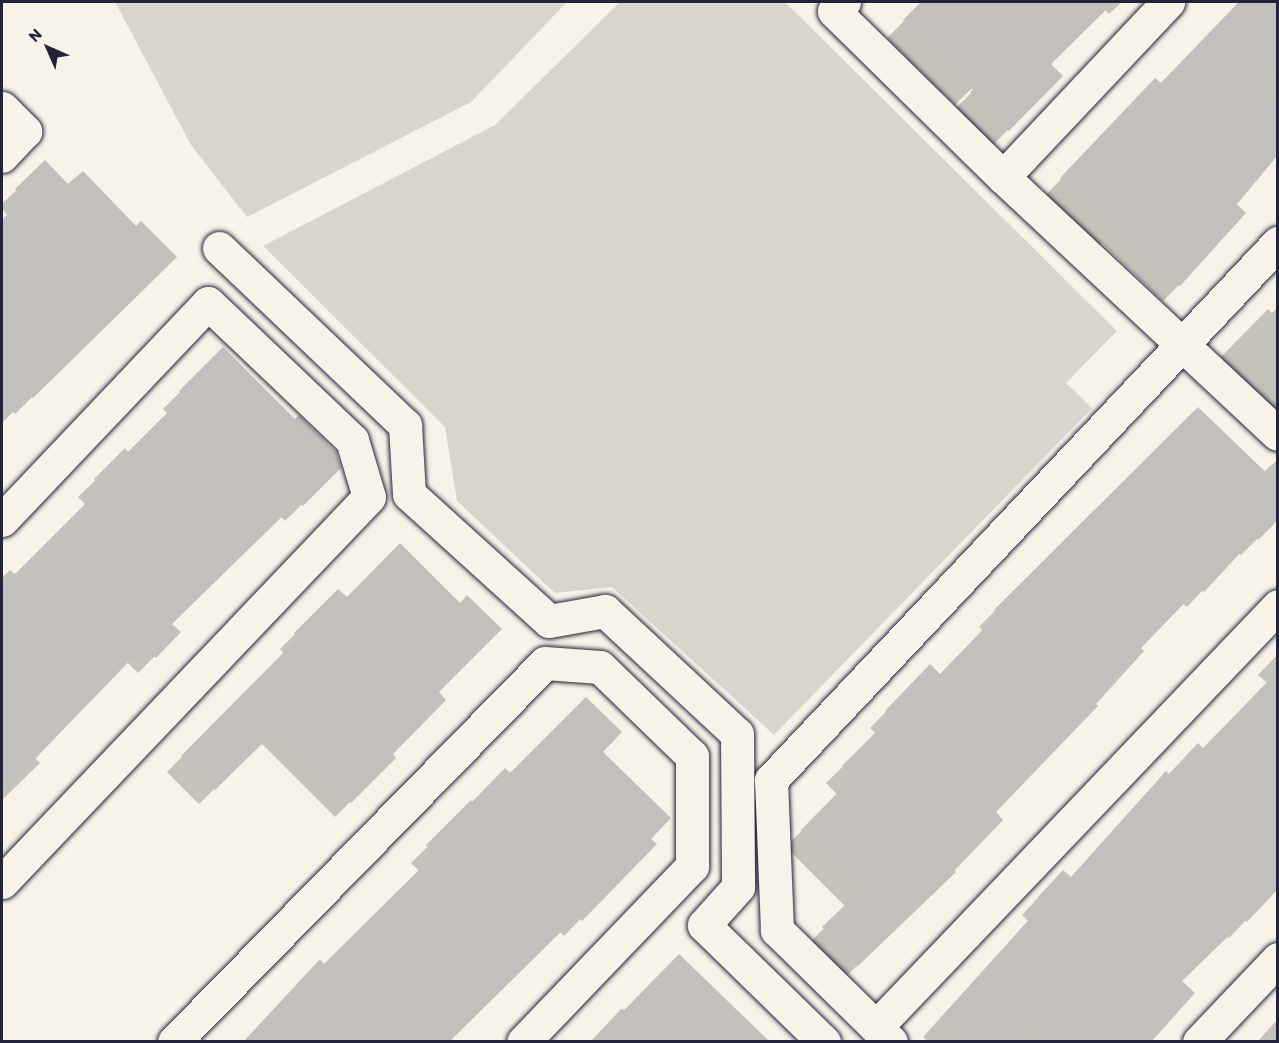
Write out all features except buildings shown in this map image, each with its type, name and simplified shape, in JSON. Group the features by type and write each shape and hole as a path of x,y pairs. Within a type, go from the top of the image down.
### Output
{"street":[{"path":"844,2 834,11 1003,177 1180,345 1278,434"},
{"path":"1003,177 1168,2"},
{"path":"2,108 25,131 2,156"},
{"path":"1278,243 771,780 777,930 884,1034 1278,606"},
{"path":"219,248 405,425 409,494 549,621 605,611 737,734 738,887 704,925 824,1041"},
{"path":"2,520 208,303 352,440 369,497 2,882"},
{"path":"174,1041 544,663 600,667 692,756 692,866 523,1041"},
{"path":"1199,1041 1278,959"}],"shaded area":[{"path":"115,2 567,2 471,102 247,217 191,145"},
{"path":"620,2 785,2 1117,331 1066,383 1092,408 774,735 612,587 555,593 457,501 445,427 263,246 495,125"}]}
